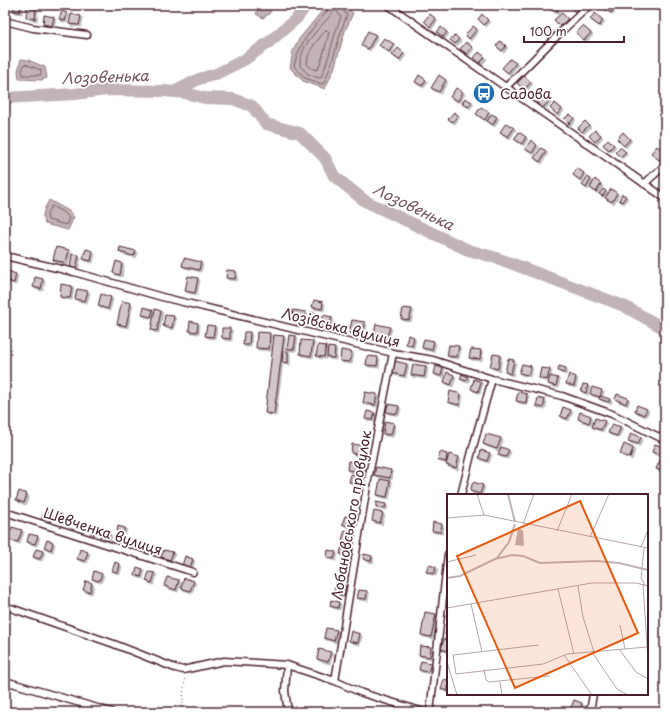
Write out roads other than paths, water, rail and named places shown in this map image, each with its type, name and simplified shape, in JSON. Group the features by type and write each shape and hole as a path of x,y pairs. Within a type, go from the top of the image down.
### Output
{"street":[{"path":"388,5 665,198"},
{"path":"506,87 590,5"},
{"path":"5,21 33,28 87,35"},
{"path":"644,184 665,165"},
{"name":"Лозівська вулиця","path":"5,256 74,272 162,297 393,353 433,360 492,380 562,396 612,414 665,440"},
{"name":"Лобановського провулок","path":"336,681 368,480 393,353"},
{"path":"461,494 472,447 492,380"},
{"name":"Шевченка вулиця","path":"5,512 193,572"},
{"path":"430,712 447,563"},
{"path":"5,606 114,644 175,668 186,669 224,661 287,665 422,712"},
{"path":"287,665 285,691 288,712"},
{"path":"5,681 111,712"},
{"path":"590,712 593,695"}],"water":[{"path":"259,5 274,5 269,14 263,18 256,14"},
{"path":"327,5 343,5 353,13 345,31 334,69 325,89 303,81 290,68 293,51 299,39"},
{"path":"21,59 28,60 45,67 47,78 41,80 19,79 18,71"},
{"path":"49,200 69,211 74,217 68,230 45,224 43,214"}],"waterway":[{"path":"174,92 199,79 216,74 244,60 268,43 297,18 306,5"},
{"name":"Лозовенька","path":"5,98 75,94 106,90 165,91 185,93 205,98 233,99 252,106 266,124 300,133 325,158 334,176 365,201 468,250 497,258 624,306 665,329"}],"place":[{"name":"Садова","path":"484,93"}]}
